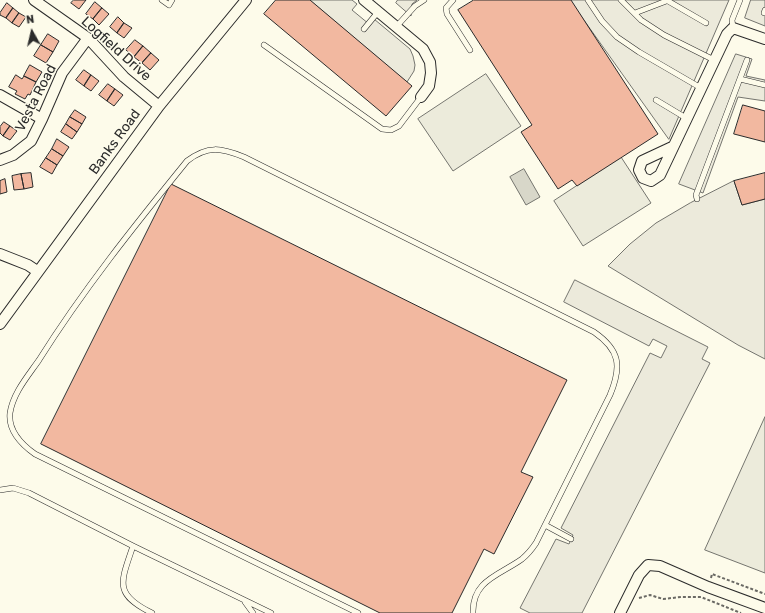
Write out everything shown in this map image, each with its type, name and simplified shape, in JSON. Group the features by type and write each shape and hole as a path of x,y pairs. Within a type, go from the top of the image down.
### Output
{"street":[{"name":"Logfield Drive","path":"34,0 88,38 124,77 159,106"},
{"name":"Banks Road","path":"0,324 37,271 159,106 246,0"},
{"path":"364,0 423,49 430,62 431,73 429,86 421,97"},
{"path":"672,147 727,34 732,28 765,39"},
{"name":"Vesta Road","path":"0,160 13,156 31,141 62,73 88,38"},
{"path":"0,95 42,119"},
{"path":"0,254 28,265 37,271"},
{"path":"620,613 639,575 648,565 660,566 708,587 765,608"}],"lane":[{"path":"162,0 169,5 172,0"},
{"path":"396,26 415,6 424,0"},
{"path":"453,0 446,8 447,14 470,50"},
{"path":"588,0 602,21 617,37 639,52 701,88"},
{"path":"621,0 641,20 664,35 714,60"},
{"path":"635,13 668,0 706,23"},
{"path":"732,28 732,20 740,0"},
{"path":"364,29 378,12"},
{"path":"264,45 382,129 391,130 399,126 421,97"},
{"path":"697,199 696,195 747,60"},
{"path":"740,79 765,85"},
{"path":"656,100 686,118"},
{"path":"358,613 35,454 24,446 15,436 11,425 10,414 13,401 51,341 133,227 187,161 197,154 218,149 230,151 244,157 586,328 602,338 610,346 615,355 618,367 616,379 610,395 545,525 530,552 521,560 486,581 476,597 473,613"},
{"path":"0,490 13,488 29,492 133,546 270,613"},
{"path":"545,525 571,539"},
{"path":"133,546 123,582 126,596 136,605 152,613"},
{"path":"245,601 253,613"}],"path":[{"path":"712,574 765,594"},
{"path":"637,603 639,598 650,595 663,599 681,597 701,598 741,613"}],"shaded area":[{"path":"310,0 352,0 357,4 352,10 369,24 374,19 410,49 415,65 414,71 407,82"},
{"path":"398,0 417,0 412,4 411,16 396,3"},
{"path":"570,0 729,0 669,139"},
{"path":"751,0 765,0 765,26 745,18"},
{"path":"736,54 752,59 746,76 765,80 765,101 738,97 703,193 679,184"},
{"path":"486,74 521,126 453,171 418,119"},
{"path":"621,157 651,203 583,246 554,201"},
{"path":"524,169 540,197 526,205 510,177"},
{"path":"734,181 742,205 765,199 765,359 738,345 608,266 630,244 656,223 690,203"},
{"path":"575,280 708,347 702,359 710,363 582,613 530,613 520,608 556,539 569,544 573,535 561,528 650,353 661,358 667,346 653,339 649,346 564,302"},
{"path":"765,417 765,573 705,550"}],"building":[{"path":"74,0 86,0 79,9 71,3"},
{"path":"276,0 310,0 412,86 386,116 264,14"},
{"path":"474,0 571,0 658,134 577,186 572,180 558,189 521,132 532,125 458,10"},
{"path":"95,2 102,8 93,19 86,14"},
{"path":"7,3 13,8 6,18 0,15 0,13"},
{"path":"13,8 19,13 12,23 6,18"},
{"path":"102,8 109,14 99,25 93,19"},
{"path":"19,13 26,17 19,27 12,23"},
{"path":"118,17 124,23 117,33 110,27"},
{"path":"124,23 132,28 124,38 117,33"},
{"path":"48,34 59,41 53,52 41,45"},
{"path":"135,40 143,46 134,57 126,50"},
{"path":"41,45 53,52 46,63 34,56"},
{"path":"143,46 151,53 142,63 134,57"},
{"path":"151,53 159,60 150,70 142,63"},
{"path":"30,65 42,72 36,82 24,76"},
{"path":"84,70 91,75 84,86 76,80"},
{"path":"16,75 22,79 24,76 36,82 30,95 28,94 25,99 15,94 17,91 9,87"},
{"path":"91,75 99,81 91,91 84,86"},
{"path":"108,84 115,89 107,101 99,95"},
{"path":"115,89 123,95 114,106 107,101"},
{"path":"743,105 765,111 765,142 734,134"},
{"path":"75,110 86,117 82,124 70,117"},
{"path":"70,117 82,124 77,132 66,124"},
{"path":"4,122 10,126 3,136 0,133 0,127"},
{"path":"66,124 77,132 72,139 61,132"},
{"path":"10,126 17,131 10,140 3,136"},
{"path":"57,139 69,147 63,156 52,149"},
{"path":"52,149 63,156 57,165 46,158"},
{"path":"46,158 57,165 52,174 40,167"},
{"path":"31,173 33,187 24,189 21,174"},
{"path":"765,173 765,199 742,205 734,181"},
{"path":"21,174 24,189 14,190 12,176"},
{"path":"5,179 7,192 0,194 0,181"},
{"path":"171,184 567,380 521,472 533,477 494,554 484,549 452,613 380,613 41,444"}]}
